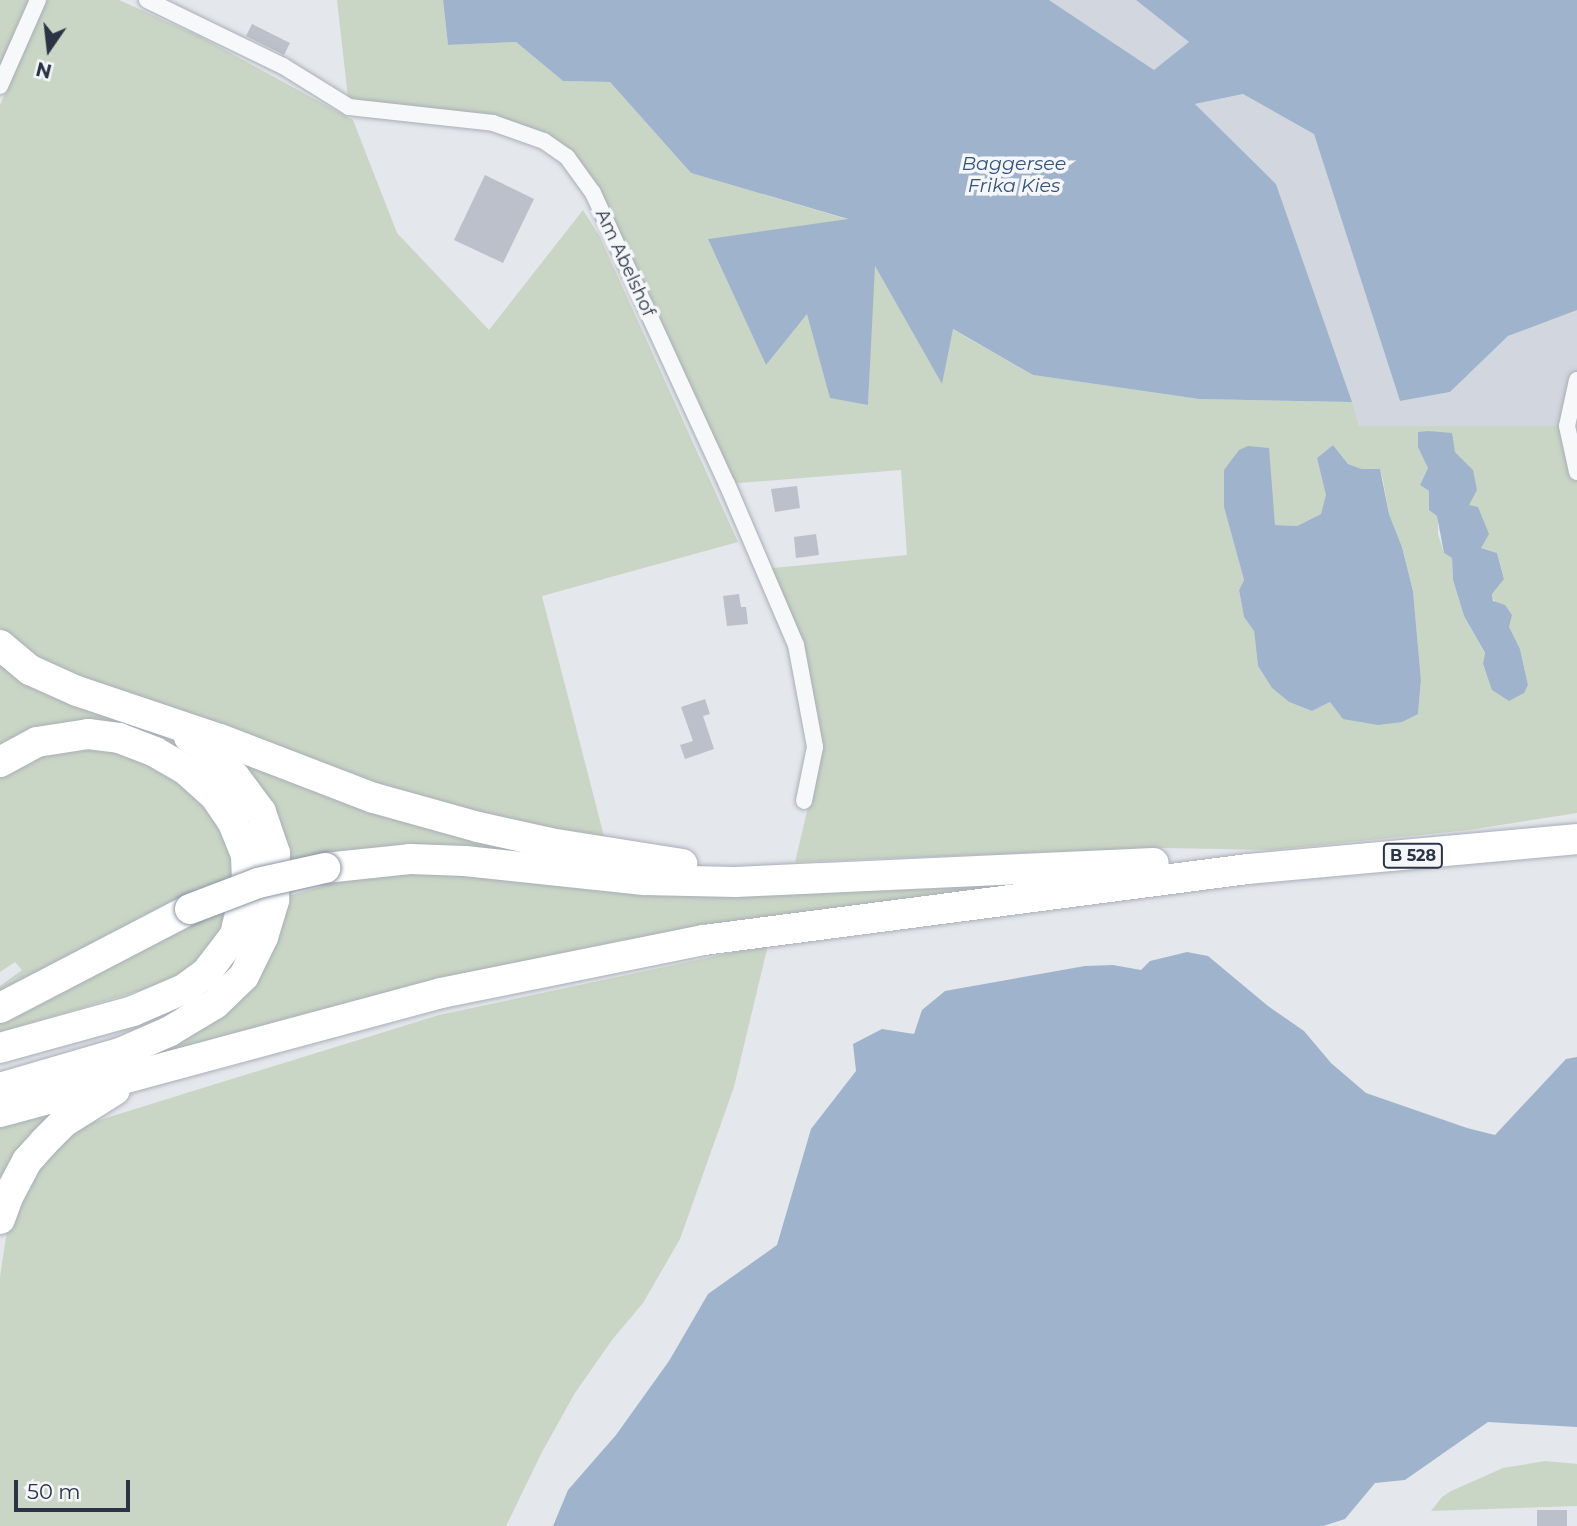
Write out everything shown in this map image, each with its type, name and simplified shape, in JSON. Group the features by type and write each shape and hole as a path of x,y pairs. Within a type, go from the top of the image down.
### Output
{"highway":[{"path":"0,645 30,670 77,691 374,798 478,827 606,853 705,867 853,876"},
{"path":"0,1088 120,1053 170,1031 215,1004 244,976 263,937 274,900 275,853 261,812 235,777 205,747 142,713"},
{"path":"0,762 37,742 60,736 88,734 119,738 155,752 186,770 215,796 233,822 246,855 247,883 235,935 206,973 155,1003 0,1048"},
{"name":"B 528","path":"1248,869 1350,862 1577,839"},
{"path":"0,1008 190,909 258,883 325,868 410,859 465,861 644,880 735,882 1180,862 1248,869"},
{"path":"0,1112 441,993 678,945 844,920 1248,869"},
{"path":"0,1219 27,1161 64,1122 158,1068"}],"street":[{"path":"0,86 38,0"},
{"name":"Am Abelshof","path":"147,0 282,66 349,107 493,123 544,141 567,157 593,193 727,484 796,645 815,747 804,801"},
{"path":"1577,380 1567,426 1577,472"}],"shaded area":[{"path":"1049,0 1136,0 1189,42 1158,73"},
{"path":"1244,94 1314,133 1400,401 1450,392 1508,336 1577,308 1577,380 1567,426 1359,426 1276,184 1195,104"}],"green space":[{"path":"0,0 38,0 0,86"},
{"path":"45,0 119,0 201,37 353,120 397,233 489,330 583,210 599,235 738,542 542,596 606,844 468,812 358,780 45,663 0,628 0,105"},
{"path":"337,0 443,0 448,45 516,42 563,81 610,82 691,173 850,220 709,239 766,365 807,313 868,404 874,264 942,383 952,329 1033,375 1199,399 1352,402 1359,426 1567,426 1577,472 1577,813 1469,830 1271,850 1164,848 795,862 809,803 815,747 796,645 763,569 907,555 901,470 727,484 567,157 493,123 349,107","holes":["1428,431 1446,435 1455,452 1473,470 1469,505 1481,548 1497,553 1504,578 1492,594 1520,649 1528,685 1509,701 1487,675 1483,665 1485,654 1464,616 1453,580 1452,558 1444,553 1438,534 1438,515 1429,491 1420,485 1428,468","1333,445 1348,464 1362,469 1380,469 1389,514 1402,547 1413,591 1421,680 1418,714 1330,702 1312,711 1289,702 1272,688 1258,666 1254,631 1244,617 1239,590 1244,580 1224,506 1272,496 1275,525 1297,526 1321,514 1327,495 1317,458"]},
{"path":"0,661 166,736 203,759 261,836 156,744 0,754"},
{"path":"71,742 148,757 218,812 240,875 197,889 0,996 0,986 22,970 15,962 0,972 0,772"},
{"path":"213,746 537,851 281,867"},
{"path":"422,873 1088,877 793,914 479,974 313,1012 41,1089 178,1036 288,896 356,877"},
{"path":"236,907 223,939 182,974 145,989 0,1032 0,1019 195,921"},
{"path":"768,945 734,1087 680,1239 643,1303 612,1340 575,1393 542,1452 506,1526 0,1526 0,1277 8,1224 45,1160 77,1127 439,1015"},
{"path":"90,1095 0,1195 0,1121"},
{"path":"1545,1461 1577,1464 1577,1506 1431,1511 1442,1497 1451,1491 1503,1468"}],"water":[{"name":"Baggersee Frika Kies","path":"443,0 1049,0 1154,70 1189,42 1136,0 1577,0 1577,310 1508,336 1450,392 1400,401 1314,134 1243,94 1195,104 1276,184 1352,402 1199,399 1033,375 953,329 942,384 875,266 868,405 830,398 807,314 766,365 708,239 848,219 691,173 610,82 563,81 516,42 448,45"},
{"path":"1418,432 1452,433 1455,452 1473,470 1477,490 1469,505 1478,507 1489,534 1481,548 1497,553 1504,579 1492,594 1493,601 1505,605 1512,615 1509,627 1520,649 1528,685 1524,693 1509,701 1492,690 1483,664 1485,653 1464,616 1453,580 1452,558 1444,553 1437,516 1429,510 1429,491 1420,485 1428,468 1418,447"},
{"path":"1333,445 1348,464 1362,469 1380,469 1389,514 1402,547 1413,591 1421,680 1418,714 1402,722 1378,725 1343,719 1330,702 1312,711 1289,702 1272,688 1258,666 1254,631 1244,617 1239,590 1244,580 1224,507 1224,470 1239,450 1248,446 1269,448 1275,525 1297,526 1321,514 1326,495 1317,458"},
{"path":"1187,952 1208,956 1268,1006 1304,1031 1331,1063 1366,1093 1467,1128 1495,1135 1566,1059 1577,1057 1577,1427 1488,1422 1405,1480 1375,1483 1345,1519 1323,1526 553,1526 568,1490 616,1435 669,1361 708,1294 777,1245 811,1129 856,1071 853,1044 882,1029 914,1034 922,1010 945,991 1085,966 1113,965 1141,970 1150,961"}],"building":[{"path":"252,24 290,43 284,55 246,36"},
{"path":"485,175 534,199 503,263 454,240"},
{"path":"797,486 800,508 775,512 771,489"},
{"path":"816,534 819,555 796,558 794,537"},
{"path":"739,594 741,607 746,607 748,624 727,626 723,596"},
{"path":"705,699 710,714 703,716 714,749 685,759 680,745 693,741 681,707"},
{"path":"1537,1510 1567,1510 1567,1526 1537,1526"}]}
